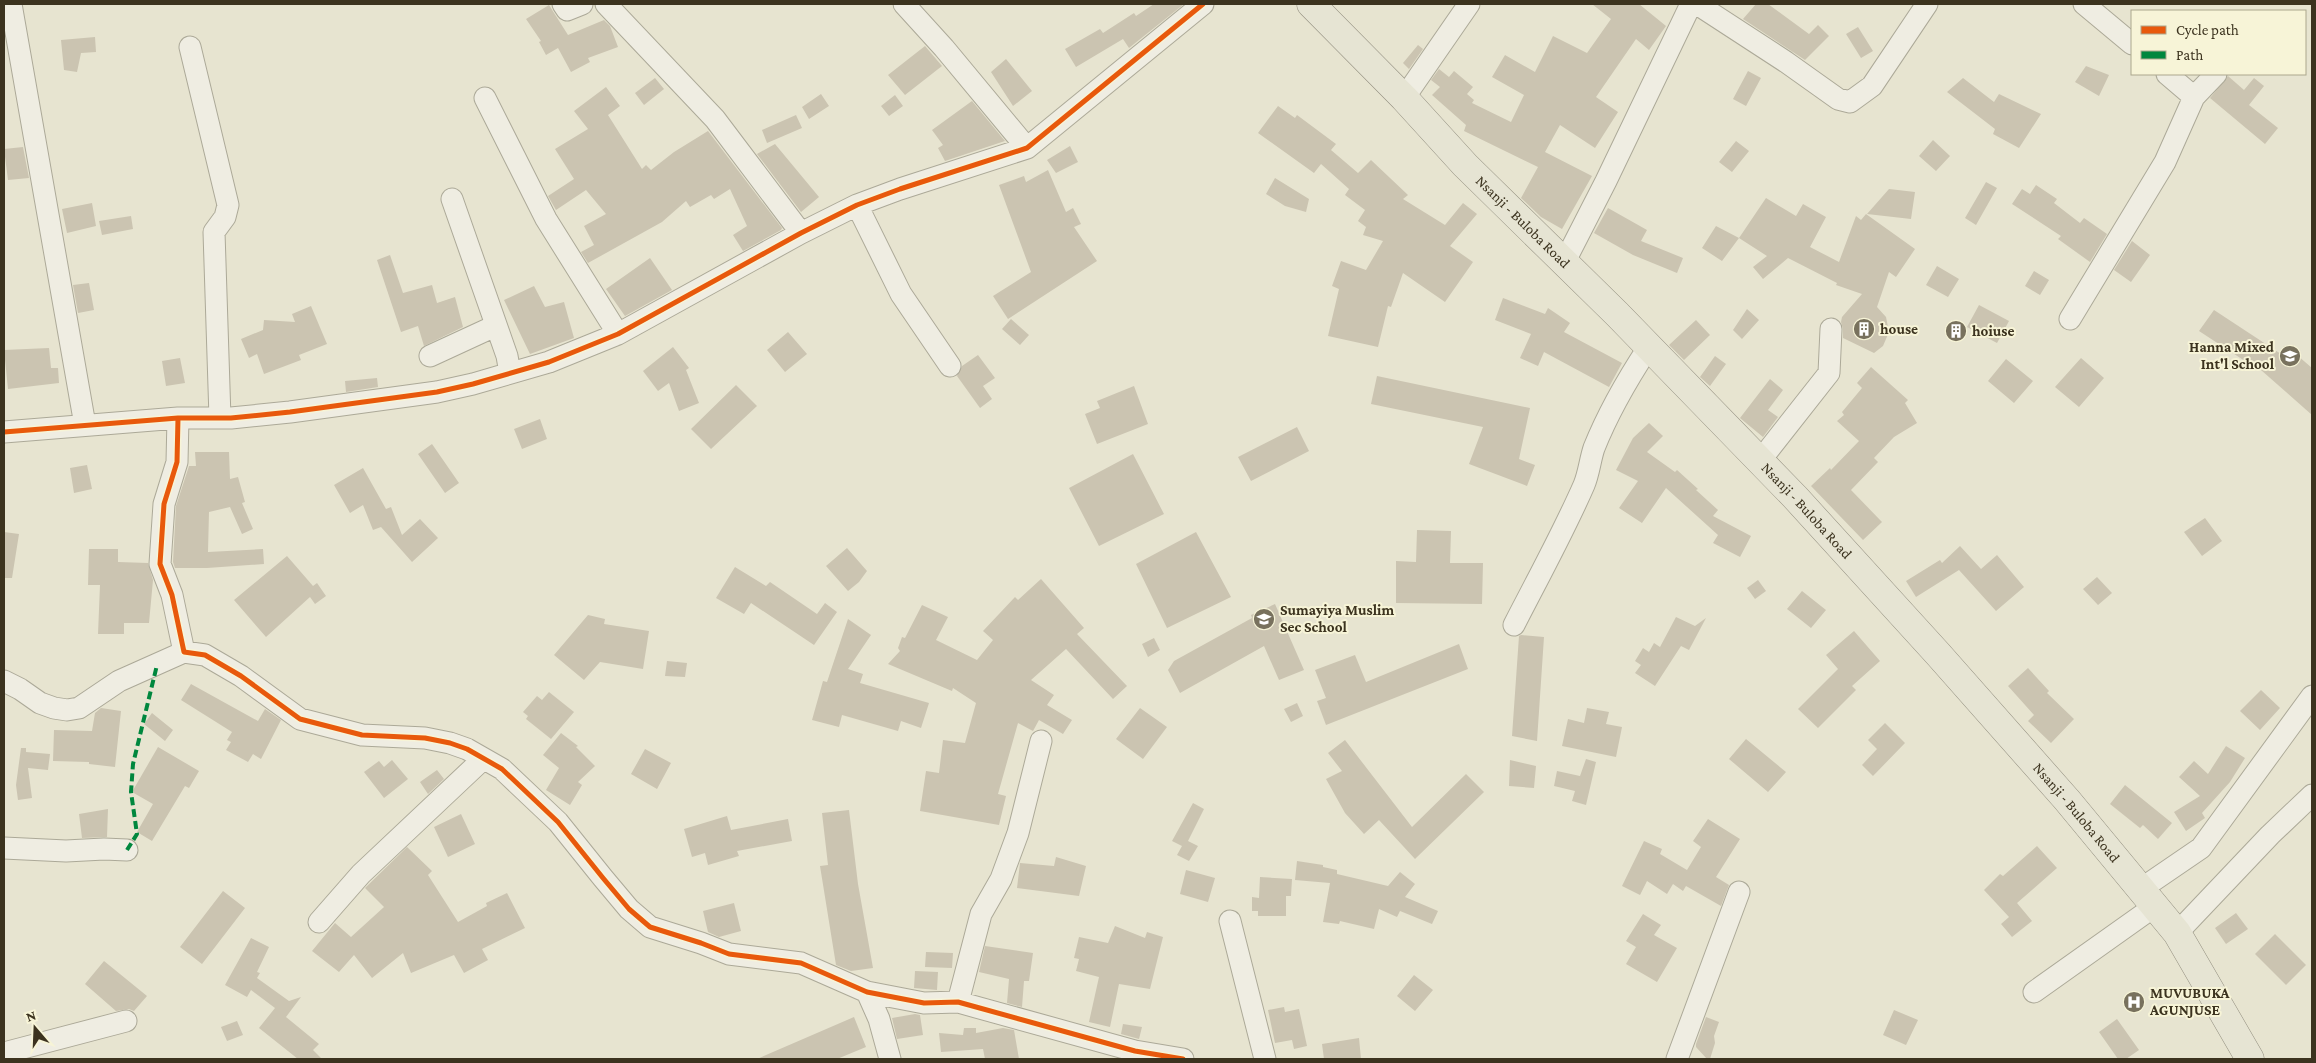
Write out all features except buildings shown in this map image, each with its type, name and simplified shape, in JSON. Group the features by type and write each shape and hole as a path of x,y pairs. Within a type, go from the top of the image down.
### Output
{"main road":[{"name":"Nsanji - Buloba Road","path":"1311,4 1404,98 1465,165 1617,314 1648,348 1802,504 1945,661 2068,800 2177,933 2250,1059"}],"street":[{"path":"11,4 85,425"},
{"path":"563,4 566,10 582,4"},
{"path":"606,4 715,119 801,233"},
{"path":"904,4 944,48 1027,148"},
{"path":"4,432 178,418 220,418 290,412 437,392 473,384 549,362 618,334 801,233 858,206 900,189 1027,148 1203,4"},
{"path":"1404,98 1468,4"},
{"path":"1564,263 1606,181 1691,4"},
{"path":"1697,4 1786,62 1838,99 1850,102 1872,86 1927,4"},
{"path":"2084,4 2131,43"},
{"path":"190,47 228,205 225,217 214,232 220,418"},
{"path":"2168,75 2194,97"},
{"path":"2070,319 2165,162 2194,97 2215,75"},
{"path":"485,98 546,219 618,334"},
{"path":"452,199 494,326 507,356 510,373"},
{"path":"858,206 901,294 950,366"},
{"path":"430,356 494,326"},
{"path":"1759,462 1829,373 1831,330"},
{"path":"1514,625 1570,518 1587,477 1593,451 1604,426 1627,379 1648,348"},
{"path":"178,418 176,462 164,504 160,564 172,595 184,652"},
{"path":"4,681 20,689 40,703 67,710 79,708 119,681 184,652 205,655 241,676 300,719 362,735 425,738 450,743 467,749 502,769 558,822 613,891 629,909 650,927 729,954 801,963 867,992 924,1003 958,1002 1135,1051 1183,1059"},
{"path":"2034,992 2148,898 2202,848 2312,696"},
{"path":"958,1002 981,914 1001,879 1018,833 1041,741"},
{"path":"319,922 361,874 484,759"},
{"path":"2177,933 2270,835 2312,795"},
{"path":"4,848 66,851 127,850"},
{"path":"1677,1059 1739,892"},
{"path":"1230,921 1265,1059"},
{"path":"867,992 879,1020 890,1059"},
{"path":"4,1053 126,1021"}],"marked path":[{"path":"127,850 137,834 131,792 133,764 157,665"}],"cycle path":[{"path":"4,432 178,418 231,418 290,412 437,392 473,384 549,362 618,334 801,233 857,205 900,189 1027,148 1203,4"},
{"path":"178,418 177,462 164,504 160,564 172,595 184,652 205,655 241,676 300,719 362,735 425,738 450,743 467,749 502,769 558,822 629,909 650,927 729,954 801,963 867,992 924,1003 958,1002 1135,1051 1183,1059"}],"place":[{"name":"house","path":"1864,329"},
{"name":"hoiuse","path":"1956,331"},
{"name":"Hanna Mixed Int'l School","path":"2290,356"},
{"name":"Sumayiya Muslim Sec School","path":"1264,619"},
{"name":"MUVUBUKA AGUNJUSE","path":"2134,1002"}]}
